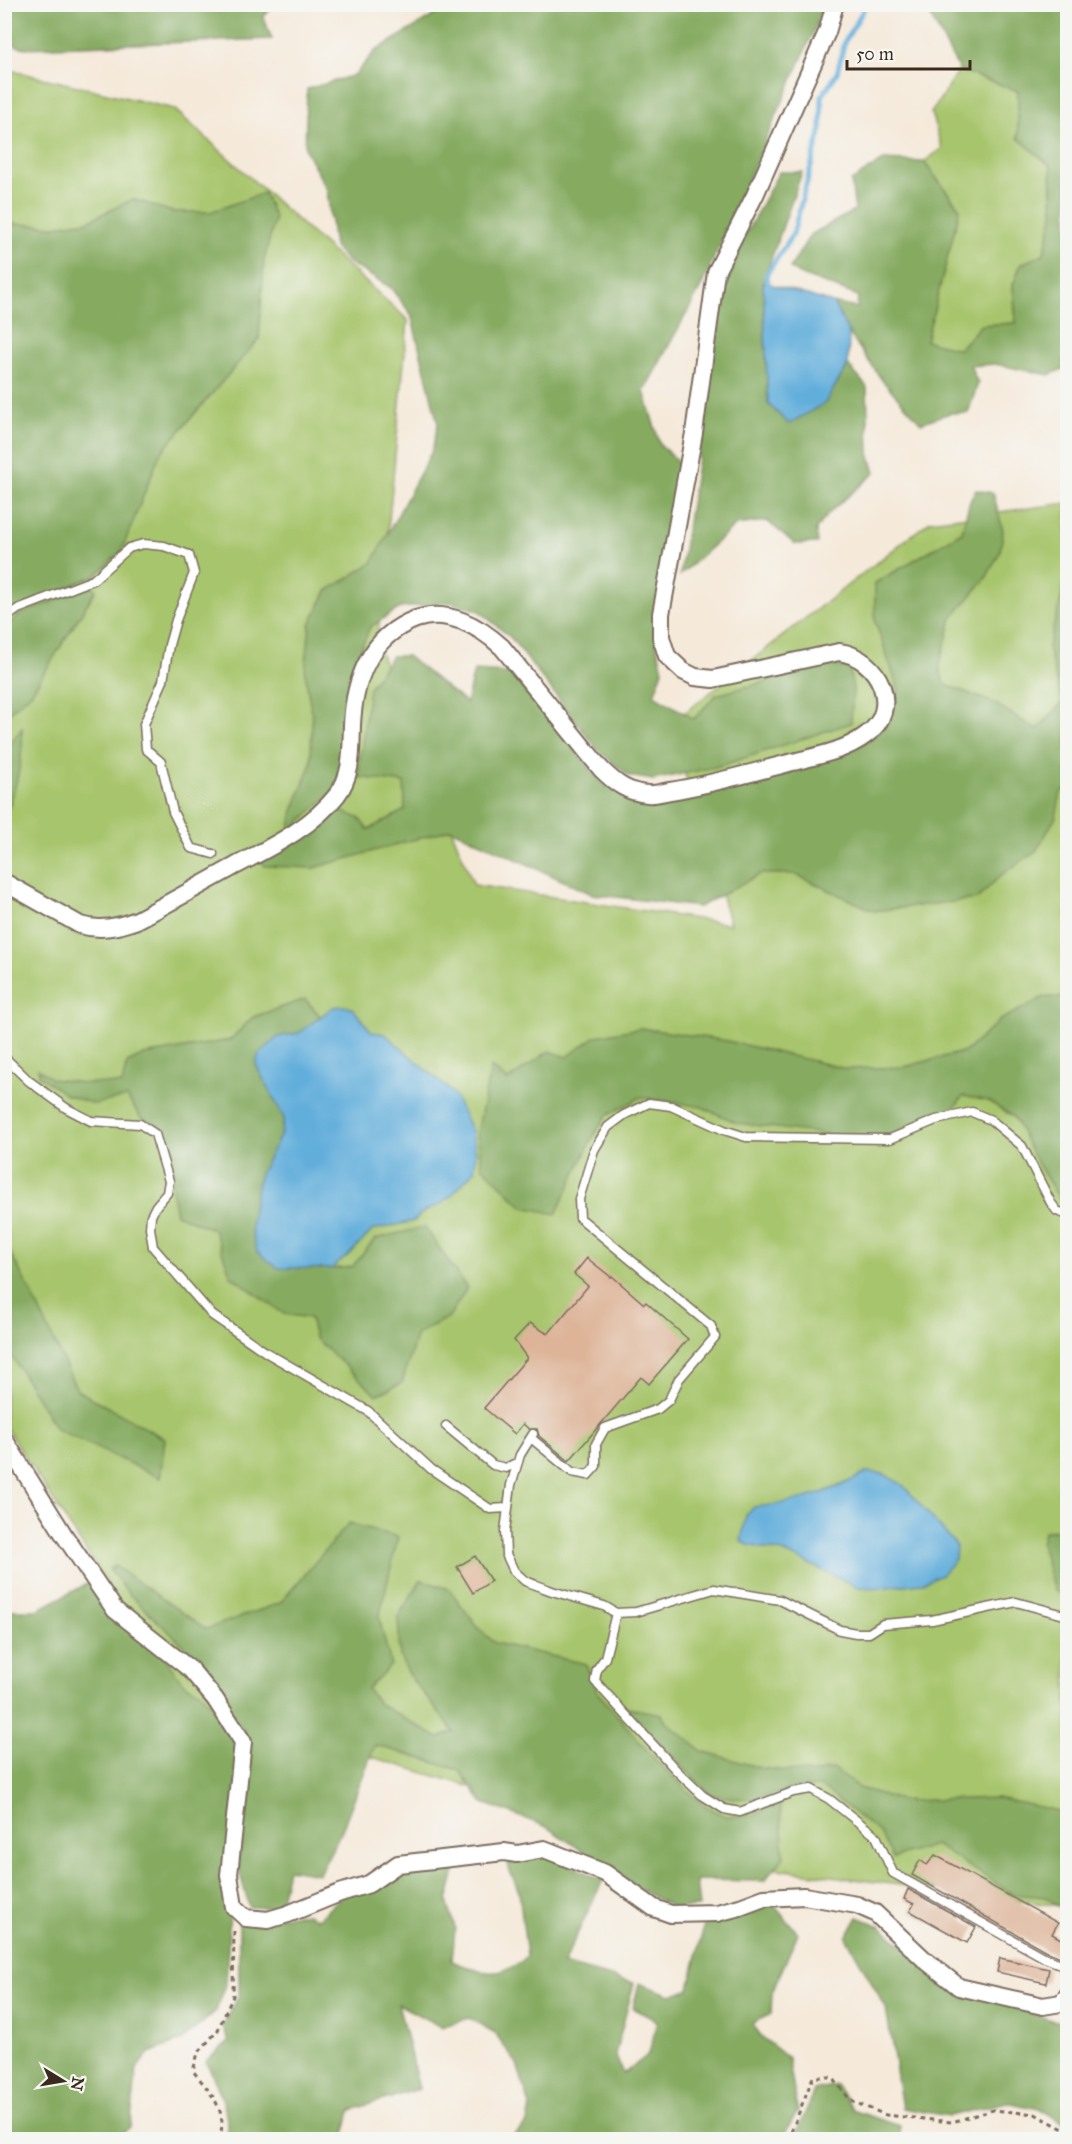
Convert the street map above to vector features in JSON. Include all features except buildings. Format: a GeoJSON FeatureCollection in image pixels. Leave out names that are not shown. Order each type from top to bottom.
{"type":"FeatureCollection","features":[{"type":"Feature","properties":{"kind":"street"},"geometry":{"type":"LineString","coordinates":[[4,882],[80,925],[94,929],[122,925],[137,920],[280,842],[316,818],[339,793],[350,767],[355,699],[359,678],[367,660],[381,641],[405,623],[422,617],[453,618],[486,633],[502,647],[601,769],[615,783],[630,791],[650,795],[697,788],[824,754],[854,743],[868,734],[878,723],[885,694],[872,668],[851,654],[839,652],[713,679],[695,677],[683,672],[667,656],[662,637],[661,614],[665,583],[694,433],[716,272],[755,195],[827,32],[835,4]]}},
{"type":"Feature","properties":{"kind":"street"},"geometry":{"type":"LineString","coordinates":[[4,1439],[64,1536],[115,1610],[191,1671],[215,1700],[243,1742],[230,1875],[234,1906],[246,1918],[268,1920],[369,1884],[398,1864],[504,1852],[517,1854],[544,1849],[604,1873],[654,1908],[671,1914],[717,1913],[764,1898],[794,1896],[857,1905],[875,1913],[959,1988],[1043,2007],[1060,2003],[1068,1995]]}},
{"type":"Feature","properties":{"kind":"lane"},"geometry":{"type":"LineString","coordinates":[[4,619],[18,609],[93,580],[129,548],[143,544],[164,546],[189,555],[194,573],[176,620],[163,681],[144,724],[146,749],[161,762],[174,812],[191,848],[213,854]]}},
{"type":"Feature","properties":{"kind":"lane"},"geometry":{"type":"LineString","coordinates":[[4,1057],[29,1081],[74,1113],[91,1121],[140,1124],[155,1134],[169,1181],[167,1193],[151,1216],[153,1247],[212,1315],[267,1353],[368,1411],[430,1469],[490,1509],[507,1508]]}},
{"type":"Feature","properties":{"kind":"lane"},"geometry":{"type":"LineString","coordinates":[[1068,1215],[1051,1203],[1022,1146],[990,1120],[972,1112],[936,1120],[890,1139],[746,1137],[724,1130],[671,1106],[649,1103],[624,1115],[608,1127],[594,1150],[579,1198],[580,1218],[711,1326],[715,1337],[679,1379],[669,1400],[658,1409],[605,1428],[596,1444],[596,1466],[588,1475],[572,1472],[532,1436],[518,1462],[507,1508],[505,1531],[506,1554],[514,1571],[525,1581],[552,1592],[604,1606],[616,1613],[636,1612],[714,1589],[780,1600],[840,1630],[856,1633],[869,1632],[883,1624],[932,1620],[1016,1602],[1068,1616]]}},
{"type":"Feature","properties":{"kind":"lane"},"geometry":{"type":"LineString","coordinates":[[446,1426],[493,1466],[506,1468],[518,1462]]}},
{"type":"Feature","properties":{"kind":"lane"},"geometry":{"type":"LineString","coordinates":[[616,1613],[605,1658],[597,1669],[595,1681],[702,1796],[724,1809],[740,1812],[793,1792],[811,1790],[829,1799],[876,1836],[893,1873],[1045,1958],[1068,1967]]}},
{"type":"Feature","properties":{"kind":"path"},"geometry":{"type":"LineString","coordinates":[[218,2139],[221,2134],[222,2115],[210,2092],[193,2071],[198,2053],[218,2030],[232,1996],[234,1906]]}},
{"type":"Feature","properties":{"kind":"path"},"geometry":{"type":"LineString","coordinates":[[788,2139],[813,2078],[832,2077],[851,2101],[886,2115],[952,2122],[993,2110],[1035,2114],[1065,2130],[1068,2135]]}},
{"type":"Feature","properties":{"kind":"green space"},"geometry":{"type":"Polygon","coordinates":[[[5,4],[275,5],[263,17],[272,39],[25,48],[5,43],[5,4]]]}},
{"type":"Feature","properties":{"kind":"green space"},"geometry":{"type":"Polygon","coordinates":[[[451,5],[823,5],[701,287],[644,391],[660,445],[680,463],[656,642],[663,670],[654,695],[694,719],[716,695],[828,665],[849,668],[853,689],[851,723],[720,766],[653,780],[629,776],[598,750],[511,638],[478,610],[449,602],[400,608],[370,627],[355,663],[346,721],[345,764],[333,791],[290,831],[292,814],[311,763],[312,716],[305,673],[310,624],[327,591],[372,563],[432,451],[438,424],[411,314],[390,287],[349,263],[334,247],[327,190],[305,149],[307,89],[355,75],[375,51],[451,5]]]}},
{"type":"Feature","properties":{"kind":"green space"},"geometry":{"type":"Polygon","coordinates":[[[935,5],[1067,5],[1068,367],[1049,375],[995,364],[970,366],[978,383],[968,413],[950,413],[921,423],[882,380],[849,333],[833,303],[857,308],[858,296],[799,274],[790,268],[810,235],[855,210],[851,181],[884,160],[924,162],[960,209],[926,341],[959,349],[981,325],[1016,323],[1013,285],[1021,264],[1044,254],[1053,216],[1051,166],[1018,138],[1018,91],[959,70],[931,17],[935,5]]]}},
{"type":"Feature","properties":{"kind":"green space"},"geometry":{"type":"Polygon","coordinates":[[[5,69],[174,109],[408,320],[377,645],[474,885],[730,924],[670,724],[930,521],[1067,503],[1067,1907],[724,1862],[183,1701],[5,1426],[5,69]]]}},
{"type":"Feature","properties":{"kind":"green space"},"geometry":{"type":"Polygon","coordinates":[[[959,70],[1019,91],[1018,138],[1051,166],[1053,216],[1044,254],[1021,264],[1013,285],[1016,323],[981,325],[959,349],[925,342],[960,209],[924,162],[942,148],[931,113],[959,70]]]}},
{"type":"Feature","properties":{"kind":"green space"},"geometry":{"type":"Polygon","coordinates":[[[779,172],[802,172],[763,282],[768,404],[825,403],[848,365],[867,387],[869,453],[875,473],[831,511],[816,529],[817,543],[795,544],[767,521],[736,525],[680,575],[727,269],[779,172]]]}},
{"type":"Feature","properties":{"kind":"green space"},"geometry":{"type":"Polygon","coordinates":[[[264,193],[275,218],[264,261],[259,339],[160,454],[121,552],[96,575],[5,614],[5,223],[54,226],[88,221],[133,199],[173,212],[210,212],[264,193]]]}},
{"type":"Feature","properties":{"kind":"green space"},"geometry":{"type":"Polygon","coordinates":[[[976,490],[993,493],[1003,531],[1000,552],[986,578],[952,618],[939,666],[944,684],[994,703],[1037,730],[1062,703],[1048,647],[1067,576],[1067,788],[1061,792],[1056,817],[1036,851],[1000,876],[977,899],[874,911],[794,874],[760,874],[699,907],[592,894],[451,829],[314,868],[265,866],[260,860],[341,811],[359,818],[368,830],[405,810],[404,783],[358,777],[369,688],[392,656],[407,656],[466,703],[474,671],[510,673],[603,783],[613,790],[639,800],[679,800],[869,741],[887,724],[899,691],[875,621],[875,583],[962,532],[970,500],[976,490]]]}},
{"type":"Feature","properties":{"kind":"green space"},"geometry":{"type":"Polygon","coordinates":[[[91,585],[96,590],[32,692],[5,716],[5,626],[18,616],[91,585]]]}},
{"type":"Feature","properties":{"kind":"green space"},"geometry":{"type":"Polygon","coordinates":[[[22,728],[22,751],[18,773],[5,817],[5,750],[22,728]]]}},
{"type":"Feature","properties":{"kind":"green space"},"geometry":{"type":"Polygon","coordinates":[[[1044,997],[1067,998],[1067,1207],[1063,1205],[1033,1156],[1014,1117],[988,1101],[963,1096],[955,1107],[891,1136],[848,1137],[737,1123],[702,1107],[641,1097],[606,1116],[591,1141],[556,1214],[523,1207],[482,1166],[477,1133],[491,1067],[508,1080],[549,1051],[567,1057],[596,1036],[641,1028],[728,1041],[847,1069],[904,1067],[966,1051],[1000,1020],[1044,997]]]}},
{"type":"Feature","properties":{"kind":"green space"},"geometry":{"type":"Polygon","coordinates":[[[305,999],[321,1017],[299,1033],[278,1037],[256,1065],[284,1118],[281,1134],[260,1174],[251,1229],[331,1269],[352,1267],[375,1239],[425,1227],[467,1288],[449,1317],[417,1334],[402,1383],[377,1395],[315,1338],[310,1318],[284,1314],[231,1276],[214,1230],[176,1214],[166,1131],[141,1118],[127,1097],[94,1104],[66,1095],[39,1076],[38,1069],[52,1079],[122,1084],[127,1063],[144,1055],[230,1040],[253,1017],[305,999]]]}},
{"type":"Feature","properties":{"kind":"green space"},"geometry":{"type":"Polygon","coordinates":[[[5,1243],[32,1294],[77,1390],[165,1439],[160,1478],[56,1429],[5,1345],[5,1243]]]}},
{"type":"Feature","properties":{"kind":"green space"},"geometry":{"type":"Polygon","coordinates":[[[349,1523],[398,1537],[379,1618],[391,1665],[367,1689],[379,1704],[438,1738],[454,1732],[412,1679],[400,1657],[398,1617],[421,1580],[449,1589],[479,1629],[495,1643],[586,1664],[598,1693],[660,1765],[702,1804],[725,1816],[752,1815],[780,1804],[784,1857],[764,1881],[696,1880],[699,1907],[674,1908],[645,1892],[545,1826],[483,1803],[459,1770],[375,1745],[342,1830],[319,1874],[288,1869],[279,1908],[249,1907],[238,1866],[244,1734],[197,1658],[130,1595],[109,1569],[115,1566],[206,1629],[280,1603],[349,1523]]]}},
{"type":"Feature","properties":{"kind":"green space"},"geometry":{"type":"Polygon","coordinates":[[[1068,1530],[1067,1597],[1054,1591],[1041,1544],[1044,1531],[1068,1530]]]}},
{"type":"Feature","properties":{"kind":"green space"},"geometry":{"type":"Polygon","coordinates":[[[89,1583],[160,1652],[184,1684],[200,1691],[241,1741],[223,1894],[230,1910],[226,1985],[216,2011],[181,2041],[149,2053],[137,2068],[130,2127],[115,2139],[5,2140],[5,1610],[37,1610],[89,1583]]]}},
{"type":"Feature","properties":{"kind":"green space"},"geometry":{"type":"Polygon","coordinates":[[[623,1707],[662,1714],[665,1721],[702,1751],[761,1768],[812,1773],[834,1769],[859,1788],[904,1801],[997,1798],[1059,1811],[1067,1816],[1067,1912],[1045,1897],[1013,1894],[935,1845],[893,1858],[880,1833],[821,1787],[797,1788],[750,1800],[711,1795],[623,1707]]]}},
{"type":"Feature","properties":{"kind":"green space"},"geometry":{"type":"Polygon","coordinates":[[[541,1853],[603,1880],[563,1964],[634,1983],[615,2054],[623,2074],[649,2054],[657,2021],[633,2008],[639,1983],[671,1995],[689,1989],[705,1921],[771,1902],[798,1933],[772,1993],[771,2014],[752,2023],[761,2036],[788,2058],[798,2111],[781,2139],[511,2139],[527,2123],[530,2106],[517,2064],[495,2033],[469,2018],[441,2027],[398,2004],[419,2089],[351,2110],[343,2139],[225,2139],[227,2120],[225,2109],[206,2061],[229,2042],[223,2026],[239,1995],[239,1919],[308,1914],[318,1919],[341,1897],[397,1870],[457,1864],[447,1901],[455,1927],[452,1961],[473,1969],[499,1972],[527,1957],[519,1892],[507,1864],[541,1853]]]}},
{"type":"Feature","properties":{"kind":"green space"},"geometry":{"type":"Polygon","coordinates":[[[858,1917],[880,1926],[952,1987],[1054,2021],[1067,2021],[1067,2125],[1039,2109],[1007,2102],[949,2116],[902,2108],[886,2008],[846,1937],[858,1917]]]}},
{"type":"Feature","properties":{"kind":"green space"},"geometry":{"type":"Polygon","coordinates":[[[836,2085],[855,2111],[900,2126],[900,2139],[793,2139],[814,2090],[836,2085]]]}},
{"type":"Feature","properties":{"kind":"water"},"geometry":{"type":"Polygon","coordinates":[[[763,282],[833,303],[849,333],[848,365],[825,403],[789,424],[768,404],[763,282]]]}},
{"type":"Feature","properties":{"kind":"water"},"geometry":{"type":"Polygon","coordinates":[[[345,1006],[353,1009],[372,1032],[385,1034],[453,1093],[472,1131],[476,1153],[474,1171],[441,1204],[423,1212],[414,1221],[373,1230],[352,1252],[331,1269],[278,1268],[257,1252],[251,1229],[260,1174],[281,1134],[284,1118],[256,1065],[258,1056],[278,1037],[299,1033],[333,1007],[345,1006]]]}},
{"type":"Feature","properties":{"kind":"water"},"geometry":{"type":"Polygon","coordinates":[[[868,1472],[884,1474],[903,1485],[956,1545],[955,1559],[942,1574],[922,1583],[877,1588],[858,1587],[783,1552],[748,1545],[741,1541],[746,1515],[754,1507],[812,1496],[840,1486],[868,1472]]]}},
{"type":"Feature","properties":{"kind":"waterway"},"geometry":{"type":"LineString","coordinates":[[770,289],[766,275],[793,234],[821,129],[822,96],[837,73],[845,41],[864,9],[864,4]]}}]}
